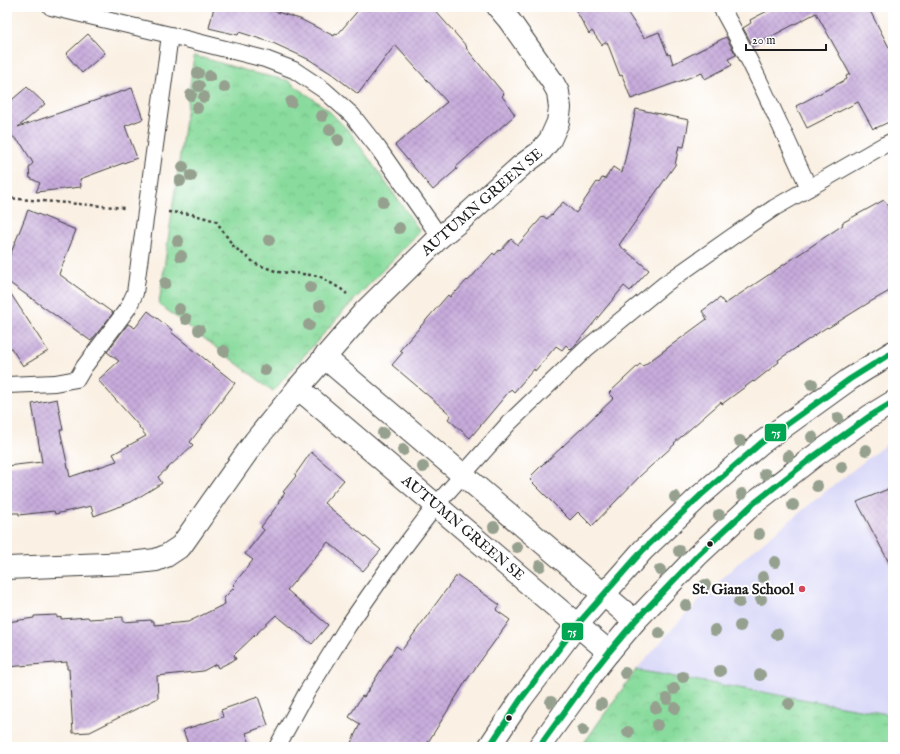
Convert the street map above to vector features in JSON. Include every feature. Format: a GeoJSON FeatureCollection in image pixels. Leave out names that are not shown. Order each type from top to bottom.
{"type":"FeatureCollection","features":[{"type":"Feature","properties":{"kind":"street","name":"AUTUMN GREEN SE"},"geometry":{"type":"LineString","coordinates":[[7,568],[156,560],[166,556],[182,546],[255,442],[324,357],[365,311],[440,237],[521,166],[540,152],[550,140],[558,122],[560,108],[558,92],[552,81],[509,20],[498,7]]}},
{"type":"Feature","properties":{"kind":"street"},"geometry":{"type":"LineString","coordinates":[[489,747],[521,699],[577,625],[653,540],[701,495],[761,443],[850,378],[893,352]]}},
{"type":"Feature","properties":{"kind":"street"},"geometry":{"type":"LineString","coordinates":[[324,357],[635,621]]}},
{"type":"Feature","properties":{"kind":"street","name":"AUTUMN GREEN SE"},"geometry":{"type":"LineString","coordinates":[[298,388],[609,652]]}},
{"type":"Feature","properties":{"kind":"street"},"geometry":{"type":"LineString","coordinates":[[539,747],[609,652],[635,621],[698,555],[753,504],[813,457],[870,416],[893,402]]}},
{"type":"Feature","properties":{"kind":"lane"},"geometry":{"type":"LineString","coordinates":[[51,7],[265,59],[294,70],[324,90],[352,115],[378,148],[440,237]]}},
{"type":"Feature","properties":{"kind":"lane"},"geometry":{"type":"LineString","coordinates":[[721,7],[772,107],[809,188]]}},
{"type":"Feature","properties":{"kind":"lane"},"geometry":{"type":"LineString","coordinates":[[7,385],[55,383],[77,379],[84,367],[128,308],[135,293],[170,35]]}},
{"type":"Feature","properties":{"kind":"lane"},"geometry":{"type":"LineString","coordinates":[[277,747],[307,692],[348,626],[389,567],[436,505],[509,422],[582,353],[665,284],[774,208],[893,141]]}},
{"type":"Feature","properties":{"kind":"path"},"geometry":{"type":"LineString","coordinates":[[7,198],[191,214],[216,221],[234,247],[256,264],[278,272],[320,276],[341,289],[365,311]]}},
{"type":"Feature","properties":{"kind":"shaded area","name":"St. Giana School"},"geometry":{"type":"Polygon","coordinates":[[[893,439],[893,715],[636,670],[683,617],[740,561],[893,439]]]}},
{"type":"Feature","properties":{"kind":"green space"},"geometry":{"type":"Polygon","coordinates":[[[194,56],[254,73],[287,80],[327,109],[350,132],[420,231],[342,313],[273,391],[159,304],[194,56]]]}},
{"type":"Feature","properties":{"kind":"green space"},"geometry":{"type":"Polygon","coordinates":[[[636,670],[893,715],[893,747],[581,747],[636,670]]]}},
{"type":"Feature","properties":{"kind":"building"},"geometry":{"type":"Polygon","coordinates":[[[214,7],[261,7],[300,19],[334,36],[335,34],[337,35],[361,7],[432,7],[467,47],[466,48],[504,94],[502,96],[515,115],[456,167],[457,169],[433,190],[395,145],[447,102],[395,45],[358,94],[332,74],[310,60],[273,43],[239,32],[238,35],[209,28],[214,7]]]}},
{"type":"Feature","properties":{"kind":"building"},"geometry":{"type":"Polygon","coordinates":[[[574,7],[624,7],[644,38],[659,32],[668,55],[670,54],[673,64],[726,37],[736,55],[728,59],[732,65],[705,79],[702,73],[631,99],[622,75],[620,76],[607,42],[602,45],[592,31],[589,34],[574,7]]]}},
{"type":"Feature","properties":{"kind":"building"},"geometry":{"type":"Polygon","coordinates":[[[775,7],[868,7],[893,55],[893,120],[873,129],[858,102],[807,128],[796,106],[847,79],[846,76],[850,74],[816,13],[753,46],[743,28],[751,23],[750,20],[775,7]]]}},
{"type":"Feature","properties":{"kind":"building"},"geometry":{"type":"Polygon","coordinates":[[[88,34],[105,53],[82,73],[66,54],[88,34]]]}},
{"type":"Feature","properties":{"kind":"building"},"geometry":{"type":"Polygon","coordinates":[[[27,87],[45,104],[18,127],[132,88],[143,119],[125,126],[137,158],[80,179],[81,187],[36,192],[40,183],[30,178],[29,168],[33,163],[22,145],[10,134],[7,137],[7,104],[27,87]]]}},
{"type":"Feature","properties":{"kind":"building"},"geometry":{"type":"Polygon","coordinates":[[[636,109],[689,120],[684,147],[679,146],[675,165],[619,245],[649,270],[630,291],[624,286],[571,350],[566,345],[562,350],[556,346],[535,371],[534,369],[514,392],[511,389],[470,438],[448,419],[451,415],[392,365],[403,352],[400,350],[448,295],[450,297],[467,280],[468,281],[493,253],[495,255],[511,239],[518,245],[543,216],[547,219],[563,202],[576,213],[597,182],[599,183],[602,178],[605,179],[613,167],[622,173],[636,109]]]}},
{"type":"Feature","properties":{"kind":"building"},"geometry":{"type":"Polygon","coordinates":[[[884,200],[893,212],[893,289],[828,328],[827,327],[778,360],[779,362],[754,382],[753,381],[722,404],[721,402],[674,443],[675,444],[640,476],[592,526],[578,512],[570,520],[530,480],[532,478],[531,476],[544,463],[614,398],[609,393],[640,364],[643,366],[707,319],[702,311],[720,298],[725,304],[843,225],[842,223],[884,200]]]}},
{"type":"Feature","properties":{"kind":"building"},"geometry":{"type":"Polygon","coordinates":[[[28,210],[76,230],[59,274],[113,313],[91,341],[7,281],[7,263],[28,210]]]}},
{"type":"Feature","properties":{"kind":"building"},"geometry":{"type":"Polygon","coordinates":[[[7,288],[48,351],[23,366],[7,342],[7,288]]]}},
{"type":"Feature","properties":{"kind":"building"},"geometry":{"type":"Polygon","coordinates":[[[148,311],[172,330],[171,332],[235,383],[190,442],[193,445],[158,477],[162,483],[131,502],[94,516],[91,506],[55,514],[54,511],[19,515],[19,513],[11,513],[7,466],[42,462],[32,404],[57,399],[63,430],[60,430],[70,477],[117,461],[113,454],[146,436],[140,427],[98,380],[119,361],[107,352],[128,324],[135,328],[148,311]]]}},
{"type":"Feature","properties":{"kind":"building"},"geometry":{"type":"Polygon","coordinates":[[[311,452],[344,480],[324,503],[381,550],[363,571],[328,542],[287,590],[328,625],[312,644],[276,615],[234,655],[236,659],[218,668],[216,664],[203,671],[157,676],[158,698],[90,732],[73,733],[69,669],[67,669],[67,662],[7,667],[7,622],[34,618],[34,616],[57,615],[57,618],[61,617],[61,619],[123,617],[123,622],[151,620],[154,621],[154,625],[188,622],[225,604],[224,598],[235,587],[233,585],[253,560],[245,554],[264,530],[261,527],[279,503],[278,502],[285,493],[283,492],[296,476],[295,475],[311,452]]]}},
{"type":"Feature","properties":{"kind":"building"},"geometry":{"type":"Polygon","coordinates":[[[893,487],[893,570],[857,502],[893,487]]]}},
{"type":"Feature","properties":{"kind":"building"},"geometry":{"type":"Polygon","coordinates":[[[457,575],[500,605],[496,610],[510,620],[466,681],[425,747],[349,747],[360,724],[349,717],[362,696],[364,697],[396,646],[402,650],[457,575]]]}},
{"type":"Feature","properties":{"kind":"building"},"geometry":{"type":"Polygon","coordinates":[[[258,697],[268,725],[246,733],[251,747],[189,747],[183,730],[223,717],[221,710],[258,697]]]}},
{"type":"Feature","properties":{"kind":"transit line","name":"75"},"geometry":{"type":"LineString","coordinates":[[489,747],[521,699],[577,625],[643,550],[701,495],[761,443],[850,379],[893,352]]}},
{"type":"Feature","properties":{"kind":"transit line","name":"75"},"geometry":{"type":"LineString","coordinates":[[539,747],[609,652],[635,621],[698,555],[753,504],[813,457],[870,416],[893,402]]}},
{"type":"Feature","properties":{"kind":"place","name":"St. Giana School"},"geometry":{"type":"Point","coordinates":[802,589]}}]}
